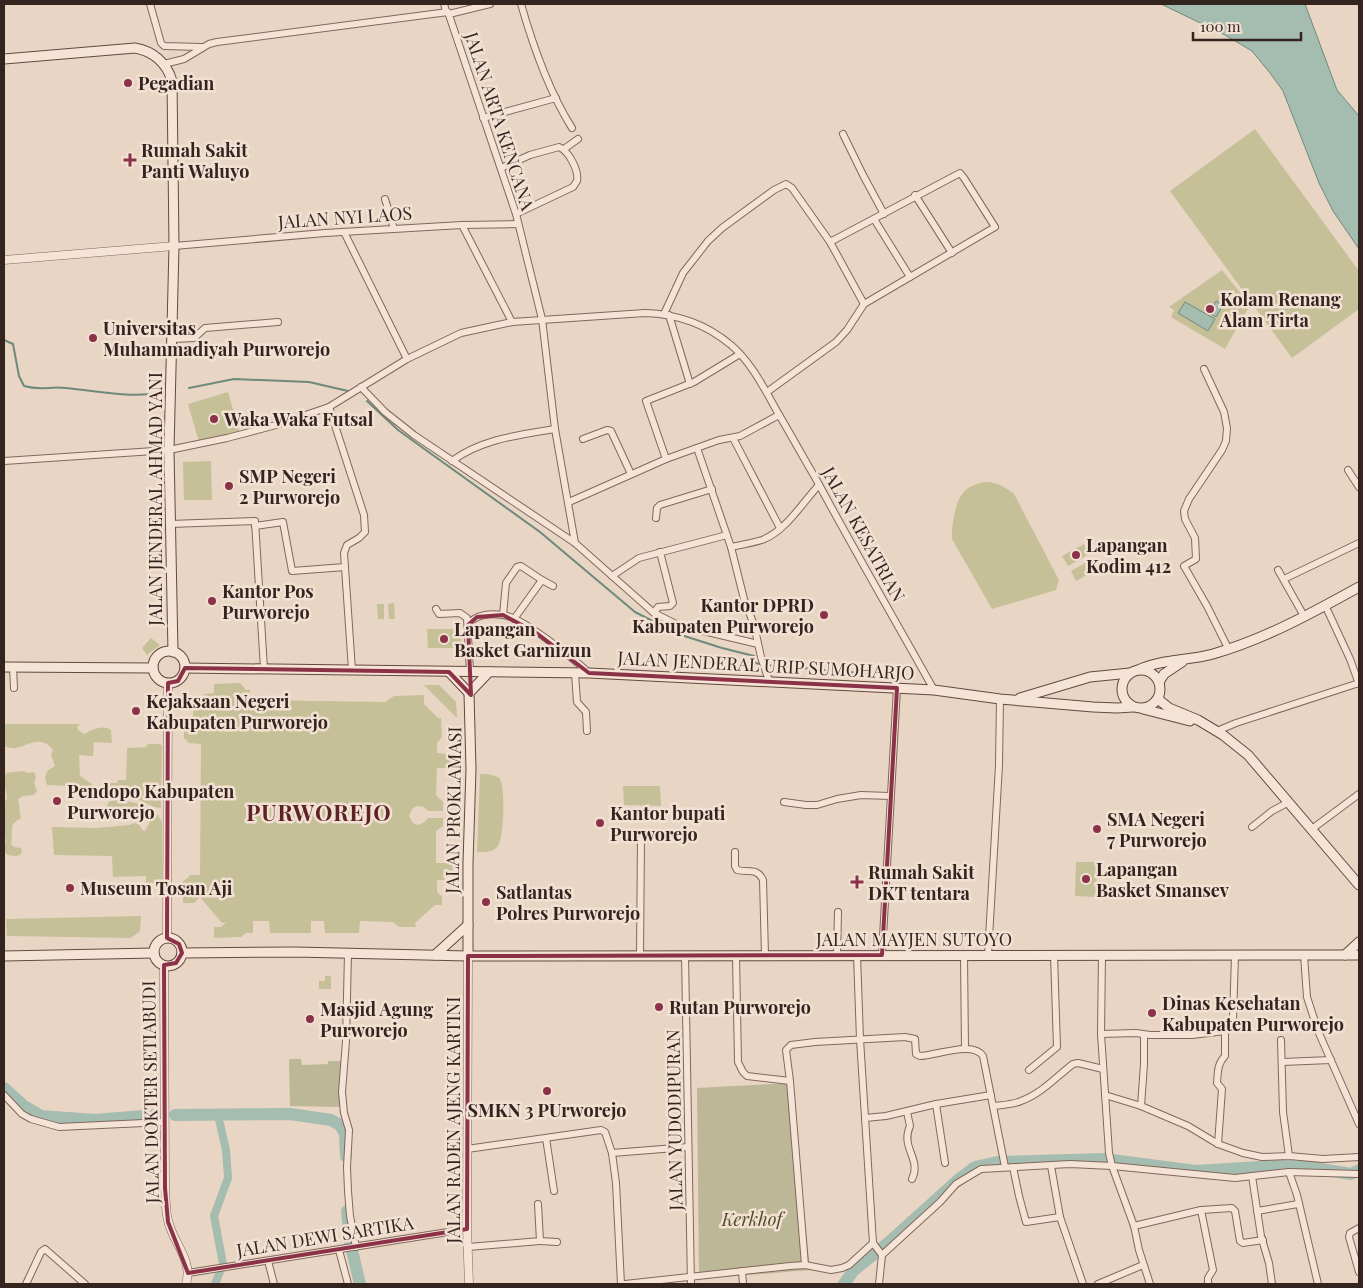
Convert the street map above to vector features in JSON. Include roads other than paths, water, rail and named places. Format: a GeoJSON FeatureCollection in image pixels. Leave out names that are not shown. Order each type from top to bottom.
{"type":"FeatureCollection","features":[{"type":"Feature","properties":{"kind":"main road"},"geometry":{"type":"LineString","coordinates":[[4,59],[135,48],[153,54],[164,64]]}},
{"type":"Feature","properties":{"kind":"main road","name":"JALAN JENDERAL AHMAD YANI"},"geometry":{"type":"LineString","coordinates":[[164,64],[169,71],[172,81],[174,246],[169,450],[173,652]]}},
{"type":"Feature","properties":{"kind":"main road"},"geometry":{"type":"LineString","coordinates":[[1207,725],[1133,707],[1127,703],[1122,691],[1125,678],[1134,672],[1160,662],[1214,653],[1259,638],[1359,587]]}},
{"type":"Feature","properties":{"kind":"main road"},"geometry":{"type":"LineString","coordinates":[[173,652],[180,656],[185,664],[184,673],[178,681],[168,683],[160,680],[153,668],[155,660],[161,654],[173,652]]}},
{"type":"Feature","properties":{"kind":"main road"},"geometry":{"type":"LineString","coordinates":[[1159,682],[1164,674],[1187,659]]}},
{"type":"Feature","properties":{"kind":"main road"},"geometry":{"type":"LineString","coordinates":[[9,667],[153,668]]}},
{"type":"Feature","properties":{"kind":"main road","name":"JALAN JENDERAL URIP SUMOHARJO"},"geometry":{"type":"LineString","coordinates":[[185,668],[768,677],[934,690],[1000,699],[1093,707],[1133,707]]}},
{"type":"Feature","properties":{"kind":"main road"},"geometry":{"type":"LineString","coordinates":[[449,672],[469,693],[489,672]]}},
{"type":"Feature","properties":{"kind":"main road"},"geometry":{"type":"LineString","coordinates":[[1016,700],[1090,677],[1134,672],[1150,673],[1159,682],[1160,689],[1158,699],[1149,707],[1143,709]]}},
{"type":"Feature","properties":{"kind":"main road","name":"JALAN PROKLAMASI"},"geometry":{"type":"LineString","coordinates":[[468,956],[471,769],[469,693]]}},
{"type":"Feature","properties":{"kind":"main road"},"geometry":{"type":"LineString","coordinates":[[1158,699],[1174,710],[1217,731],[1248,755],[1359,885]]}},
{"type":"Feature","properties":{"kind":"main road"},"geometry":{"type":"LineString","coordinates":[[435,955],[468,924]]}},
{"type":"Feature","properties":{"kind":"main road"},"geometry":{"type":"LineString","coordinates":[[168,938],[174,939],[179,944],[182,953],[176,963],[168,966],[157,961],[154,953],[157,942],[168,938]]}},
{"type":"Feature","properties":{"kind":"main road"},"geometry":{"type":"LineString","coordinates":[[1345,955],[1359,942]]}},
{"type":"Feature","properties":{"kind":"main road"},"geometry":{"type":"LineString","coordinates":[[4,956],[154,953]]}},
{"type":"Feature","properties":{"kind":"main road","name":"JALAN MAYJEN SUTOYO"},"geometry":{"type":"LineString","coordinates":[[182,953],[348,953],[468,956],[1359,954]]}},
{"type":"Feature","properties":{"kind":"street"},"geometry":{"type":"LineString","coordinates":[[150,4],[161,43],[164,46],[202,47]]}},
{"type":"Feature","properties":{"kind":"street","name":"JALAN ARTA KENCANA"},"geometry":{"type":"LineString","coordinates":[[444,4],[516,214],[542,319],[556,428],[574,543]]}},
{"type":"Feature","properties":{"kind":"street"},"geometry":{"type":"LineString","coordinates":[[164,64],[184,59],[202,47],[217,42],[448,12],[490,4]]}},
{"type":"Feature","properties":{"kind":"street"},"geometry":{"type":"LineString","coordinates":[[521,4],[539,59],[572,128]]}},
{"type":"Feature","properties":{"kind":"street"},"geometry":{"type":"LineString","coordinates":[[483,118],[556,98]]}},
{"type":"Feature","properties":{"kind":"street"},"geometry":{"type":"LineString","coordinates":[[843,134],[884,214]]}},
{"type":"Feature","properties":{"kind":"street"},"geometry":{"type":"LineString","coordinates":[[564,149],[578,139]]}},
{"type":"Feature","properties":{"kind":"street"},"geometry":{"type":"LineString","coordinates":[[501,168],[550,148],[559,147],[564,149],[577,174],[578,178],[575,184],[552,198],[516,214]]}},
{"type":"Feature","properties":{"kind":"street"},"geometry":{"type":"LineString","coordinates":[[767,392],[836,342],[848,330],[864,304],[995,227],[961,173],[958,173],[830,242]]}},
{"type":"Feature","properties":{"kind":"street"},"geometry":{"type":"LineString","coordinates":[[690,384],[666,314],[681,278],[708,241],[722,228],[783,185],[789,185],[792,188],[830,242],[864,304]]}},
{"type":"Feature","properties":{"kind":"street"},"geometry":{"type":"LineString","coordinates":[[915,196],[952,253]]}},
{"type":"Feature","properties":{"kind":"street"},"geometry":{"type":"LineString","coordinates":[[385,199],[394,229]]}},
{"type":"Feature","properties":{"kind":"street"},"geometry":{"type":"LineString","coordinates":[[874,219],[910,277]]}},
{"type":"Feature","properties":{"kind":"street","name":"JALAN NYI LAOS"},"geometry":{"type":"LineString","coordinates":[[174,246],[344,232],[462,225],[518,224]]}},
{"type":"Feature","properties":{"kind":"street"},"geometry":{"type":"LineString","coordinates":[[462,225],[512,322]]}},
{"type":"Feature","properties":{"kind":"street"},"geometry":{"type":"LineString","coordinates":[[344,232],[407,359]]}},
{"type":"Feature","properties":{"kind":"street"},"geometry":{"type":"LineString","coordinates":[[4,260],[174,246]]}},
{"type":"Feature","properties":{"kind":"street","name":"JALAN KESATRIAN"},"geometry":{"type":"LineString","coordinates":[[4,461],[169,450],[227,438],[329,406],[407,359],[461,333],[512,322],[542,319],[645,313],[666,314],[701,325],[716,334],[740,354],[767,392],[934,690]]}},
{"type":"Feature","properties":{"kind":"street"},"geometry":{"type":"LineString","coordinates":[[172,339],[194,338],[205,328],[278,322]]}},
{"type":"Feature","properties":{"kind":"street"},"geometry":{"type":"LineString","coordinates":[[666,458],[646,401],[706,376],[740,354]]}},
{"type":"Feature","properties":{"kind":"street"},"geometry":{"type":"LineString","coordinates":[[1204,369],[1224,412],[1227,428],[1226,442],[1189,499],[1184,511],[1185,519],[1195,538],[1196,559],[1184,566],[1228,648]]}},
{"type":"Feature","properties":{"kind":"street"},"geometry":{"type":"LineString","coordinates":[[361,387],[399,424],[574,543],[654,613],[678,625],[758,644]]}},
{"type":"Feature","properties":{"kind":"street"},"geometry":{"type":"LineString","coordinates":[[329,406],[364,515],[365,532],[345,548],[352,670]]}},
{"type":"Feature","properties":{"kind":"street"},"geometry":{"type":"LineString","coordinates":[[569,502],[666,458],[719,440],[744,434],[779,415]]}},
{"type":"Feature","properties":{"kind":"street"},"geometry":{"type":"LineString","coordinates":[[452,461],[466,451],[489,442],[556,428]]}},
{"type":"Feature","properties":{"kind":"street"},"geometry":{"type":"LineString","coordinates":[[583,440],[600,432],[611,431],[631,474]]}},
{"type":"Feature","properties":{"kind":"street"},"geometry":{"type":"LineString","coordinates":[[733,438],[780,528]]}},
{"type":"Feature","properties":{"kind":"street"},"geometry":{"type":"LineString","coordinates":[[696,448],[731,547],[768,677]]}},
{"type":"Feature","properties":{"kind":"street"},"geometry":{"type":"LineString","coordinates":[[1348,470],[1359,486]]}},
{"type":"Feature","properties":{"kind":"street"},"geometry":{"type":"LineString","coordinates":[[731,547],[762,540],[780,528],[819,485]]}},
{"type":"Feature","properties":{"kind":"street"},"geometry":{"type":"LineString","coordinates":[[656,518],[657,508],[660,505],[712,490]]}},
{"type":"Feature","properties":{"kind":"street"},"geometry":{"type":"LineString","coordinates":[[170,524],[255,521],[264,669]]}},
{"type":"Feature","properties":{"kind":"street"},"geometry":{"type":"LineString","coordinates":[[255,526],[283,522],[292,571],[345,567]]}},
{"type":"Feature","properties":{"kind":"street"},"geometry":{"type":"LineString","coordinates":[[612,576],[639,558],[727,536]]}},
{"type":"Feature","properties":{"kind":"street"},"geometry":{"type":"LineString","coordinates":[[1284,579],[1359,543]]}},
{"type":"Feature","properties":{"kind":"street"},"geometry":{"type":"LineString","coordinates":[[654,613],[658,607],[670,606],[673,603],[660,552]]}},
{"type":"Feature","properties":{"kind":"street"},"geometry":{"type":"LineString","coordinates":[[503,615],[506,582],[517,566],[521,566],[553,586]]}},
{"type":"Feature","properties":{"kind":"street"},"geometry":{"type":"LineString","coordinates":[[1278,570],[1304,616]]}},
{"type":"Feature","properties":{"kind":"street"},"geometry":{"type":"LineString","coordinates":[[514,619],[542,580]]}},
{"type":"Feature","properties":{"kind":"street"},"geometry":{"type":"LineString","coordinates":[[1217,731],[1359,683],[1325,605]]}},
{"type":"Feature","properties":{"kind":"street"},"geometry":{"type":"LineString","coordinates":[[436,609],[439,614],[460,614],[467,618],[470,672]]}},
{"type":"Feature","properties":{"kind":"street"},"geometry":{"type":"LineString","coordinates":[[468,625],[477,616],[503,615],[514,619],[554,645],[589,673]]}},
{"type":"Feature","properties":{"kind":"street"},"geometry":{"type":"LineString","coordinates":[[9,667],[14,688]]}},
{"type":"Feature","properties":{"kind":"street"},"geometry":{"type":"LineString","coordinates":[[576,673],[578,702],[586,712],[587,730]]}},
{"type":"Feature","properties":{"kind":"street"},"geometry":{"type":"LineString","coordinates":[[168,683],[168,938]]}},
{"type":"Feature","properties":{"kind":"street"},"geometry":{"type":"LineString","coordinates":[[882,955],[897,688]]}},
{"type":"Feature","properties":{"kind":"street"},"geometry":{"type":"LineString","coordinates":[[988,955],[999,764],[1000,699]]}},
{"type":"Feature","properties":{"kind":"street"},"geometry":{"type":"LineString","coordinates":[[1312,830],[1359,794]]}},
{"type":"Feature","properties":{"kind":"street"},"geometry":{"type":"LineString","coordinates":[[784,802],[817,805],[861,795],[890,796]]}},
{"type":"Feature","properties":{"kind":"street"},"geometry":{"type":"LineString","coordinates":[[1252,827],[1272,811],[1289,802]]}},
{"type":"Feature","properties":{"kind":"street"},"geometry":{"type":"LineString","coordinates":[[640,956],[641,837]]}},
{"type":"Feature","properties":{"kind":"street"},"geometry":{"type":"LineString","coordinates":[[735,852],[736,870],[752,870],[760,874],[764,880],[765,956]]}},
{"type":"Feature","properties":{"kind":"street"},"geometry":{"type":"LineString","coordinates":[[837,955],[838,912]]}},
{"type":"Feature","properties":{"kind":"street"},"geometry":{"type":"LineString","coordinates":[[348,953],[346,1041],[342,1092],[344,1113],[350,1130],[347,1167],[348,1191],[355,1247]]}},
{"type":"Feature","properties":{"kind":"street"},"geometry":{"type":"LineString","coordinates":[[857,955],[860,1039],[878,1250],[879,1284]]}},
{"type":"Feature","properties":{"kind":"street"},"geometry":{"type":"LineString","coordinates":[[964,955],[965,1049]]}},
{"type":"Feature","properties":{"kind":"street"},"geometry":{"type":"LineString","coordinates":[[1029,1070],[1057,1048],[1054,955]]}},
{"type":"Feature","properties":{"kind":"street"},"geometry":{"type":"LineString","coordinates":[[1102,955],[1101,1034],[1109,1153],[1134,1226],[1143,1265],[1150,1284]]}},
{"type":"Feature","properties":{"kind":"street"},"geometry":{"type":"LineString","coordinates":[[1218,1144],[1222,1089],[1217,1083],[1219,1065],[1225,1056],[1226,1026],[1233,1019],[1235,955]]}},
{"type":"Feature","properties":{"kind":"street"},"geometry":{"type":"LineString","coordinates":[[1304,955],[1307,997],[1331,1060],[1359,1124]]}},
{"type":"Feature","properties":{"kind":"street","name":"JALAN RADEN AJENG KARTINI"},"geometry":{"type":"LineString","coordinates":[[468,956],[467,1148],[469,1284]]}},
{"type":"Feature","properties":{"kind":"street","name":"JALAN YUDODIPURAN"},"geometry":{"type":"LineString","coordinates":[[685,956],[691,1281]]}},
{"type":"Feature","properties":{"kind":"street"},"geometry":{"type":"LineString","coordinates":[[736,956],[739,1066],[747,1076],[790,1082]]}},
{"type":"Feature","properties":{"kind":"street","name":"JALAN DOKTER SETIABUDI"},"geometry":{"type":"LineString","coordinates":[[164,965],[166,1213],[171,1232],[185,1258],[188,1274]]}},
{"type":"Feature","properties":{"kind":"street"},"geometry":{"type":"LineString","coordinates":[[1101,1034],[1192,1035],[1225,1031]]}},
{"type":"Feature","properties":{"kind":"street"},"geometry":{"type":"LineString","coordinates":[[1141,1106],[1144,1035]]}},
{"type":"Feature","properties":{"kind":"street"},"geometry":{"type":"LineString","coordinates":[[805,1265],[786,1050],[790,1045],[912,1037],[915,1039],[916,1054],[920,1056],[965,1049],[976,1050],[983,1054],[1004,1163]]}},
{"type":"Feature","properties":{"kind":"street"},"geometry":{"type":"LineString","coordinates":[[1281,1040],[1283,1112],[1289,1156]]}},
{"type":"Feature","properties":{"kind":"street"},"geometry":{"type":"LineString","coordinates":[[1282,1062],[1331,1060]]}},
{"type":"Feature","properties":{"kind":"street"},"geometry":{"type":"LineString","coordinates":[[993,1106],[1019,1102],[1032,1096],[1045,1088],[1073,1064],[1078,1063],[1103,1069]]}},
{"type":"Feature","properties":{"kind":"street"},"geometry":{"type":"LineString","coordinates":[[4,1095],[22,1114],[59,1128],[165,1122]]}},
{"type":"Feature","properties":{"kind":"street"},"geometry":{"type":"LineString","coordinates":[[866,1118],[886,1116],[936,1104],[991,1095]]}},
{"type":"Feature","properties":{"kind":"street"},"geometry":{"type":"LineString","coordinates":[[1105,1095],[1141,1106],[1188,1126],[1218,1144],[1243,1153],[1262,1157],[1289,1156],[1324,1159],[1359,1157]]}},
{"type":"Feature","properties":{"kind":"street"},"geometry":{"type":"LineString","coordinates":[[936,1104],[946,1163]]}},
{"type":"Feature","properties":{"kind":"street"},"geometry":{"type":"LineString","coordinates":[[907,1112],[910,1126],[907,1137],[916,1168],[912,1179]]}},
{"type":"Feature","properties":{"kind":"street"},"geometry":{"type":"LineString","coordinates":[[467,1148],[603,1130],[607,1134],[612,1153],[619,1207],[621,1284]]}},
{"type":"Feature","properties":{"kind":"street"},"geometry":{"type":"LineString","coordinates":[[546,1138],[554,1191]]}},
{"type":"Feature","properties":{"kind":"street"},"geometry":{"type":"LineString","coordinates":[[612,1153],[688,1147]]}},
{"type":"Feature","properties":{"kind":"street"},"geometry":{"type":"LineString","coordinates":[[625,1284],[691,1281],[742,1271],[805,1265],[831,1270],[842,1268],[878,1250],[940,1202],[956,1184],[981,1169],[1004,1163],[1013,1167],[1112,1164],[1235,1178],[1289,1172],[1359,1174]]}},
{"type":"Feature","properties":{"kind":"street"},"geometry":{"type":"LineString","coordinates":[[1051,1166],[1060,1217],[1083,1284]]}},
{"type":"Feature","properties":{"kind":"street"},"geometry":{"type":"LineString","coordinates":[[1013,1167],[1018,1196],[1026,1222],[1060,1217]]}},
{"type":"Feature","properties":{"kind":"street"},"geometry":{"type":"LineString","coordinates":[[1289,1172],[1318,1284]]}},
{"type":"Feature","properties":{"kind":"street"},"geometry":{"type":"LineString","coordinates":[[1252,1176],[1262,1240],[1269,1263],[1272,1284]]}},
{"type":"Feature","properties":{"kind":"street"},"geometry":{"type":"LineString","coordinates":[[538,1204],[540,1241]]}},
{"type":"Feature","properties":{"kind":"street"},"geometry":{"type":"LineString","coordinates":[[1257,1211],[1298,1204]]}},
{"type":"Feature","properties":{"kind":"street"},"geometry":{"type":"LineString","coordinates":[[1134,1226],[1202,1210],[1232,1208],[1235,1212],[1240,1242],[1262,1240]]}},
{"type":"Feature","properties":{"kind":"street"},"geometry":{"type":"LineString","coordinates":[[1202,1210],[1213,1270],[1208,1278],[1208,1284]]}},
{"type":"Feature","properties":{"kind":"street"},"geometry":{"type":"LineString","coordinates":[[1359,1228],[1350,1233],[1349,1238],[1359,1272]]}},
{"type":"Feature","properties":{"kind":"street","name":"JALAN DEWI SARTIKA"},"geometry":{"type":"LineString","coordinates":[[188,1274],[468,1229]]}},
{"type":"Feature","properties":{"kind":"street"},"geometry":{"type":"LineString","coordinates":[[468,1247],[540,1241],[557,1242]]}},
{"type":"Feature","properties":{"kind":"street"},"geometry":{"type":"LineString","coordinates":[[26,1284],[41,1252],[45,1249],[85,1284]]}},
{"type":"Feature","properties":{"kind":"street"},"geometry":{"type":"LineString","coordinates":[[341,1249],[348,1284]]}},
{"type":"Feature","properties":{"kind":"street"},"geometry":{"type":"LineString","coordinates":[[268,1261],[274,1284]]}},
{"type":"Feature","properties":{"kind":"street"},"geometry":{"type":"LineString","coordinates":[[1098,1284],[1143,1265]]}},
{"type":"Feature","properties":{"kind":"street"},"geometry":{"type":"LineString","coordinates":[[742,1271],[743,1284]]}},
{"type":"Feature","properties":{"kind":"street"},"geometry":{"type":"LineString","coordinates":[[186,1284],[188,1274]]}},
{"type":"Feature","properties":{"kind":"waterway"},"geometry":{"type":"LineString","coordinates":[[4,340],[13,344],[19,376],[24,386],[125,394],[161,393]]}},
{"type":"Feature","properties":{"kind":"waterway"},"geometry":{"type":"LineString","coordinates":[[189,388],[234,379],[309,382],[348,391]]}},
{"type":"Feature","properties":{"kind":"waterway"},"geometry":{"type":"LineString","coordinates":[[367,401],[398,430],[540,532],[635,612],[678,634],[754,656],[755,663],[761,664]]}},
{"type":"Feature","properties":{"kind":"waterway"},"geometry":{"type":"LineString","coordinates":[[766,665],[897,676]]}},
{"type":"Feature","properties":{"kind":"waterway"},"geometry":{"type":"LineString","coordinates":[[4,1088],[24,1106],[41,1116],[94,1120],[156,1115]]}},
{"type":"Feature","properties":{"kind":"waterway"},"geometry":{"type":"LineString","coordinates":[[175,1115],[290,1114],[331,1120],[340,1125],[345,1134],[346,1156]]}},
{"type":"Feature","properties":{"kind":"waterway"},"geometry":{"type":"LineString","coordinates":[[215,1284],[223,1264],[214,1216],[228,1178],[226,1150],[218,1115]]}},
{"type":"Feature","properties":{"kind":"waterway"},"geometry":{"type":"LineString","coordinates":[[844,1284],[853,1271],[888,1243],[958,1180],[975,1167],[997,1162],[1104,1159],[1196,1171],[1278,1166],[1309,1167],[1351,1174],[1359,1170]]}},
{"type":"Feature","properties":{"kind":"waterway"},"geometry":{"type":"LineString","coordinates":[[347,1211],[350,1242],[360,1284]]}},
{"type":"Feature","properties":{"kind":"place","name":"Pegadian"},"geometry":{"type":"Point","coordinates":[128,83]}},
{"type":"Feature","properties":{"kind":"place","name":"Rumah Sakit Panti Waluyo"},"geometry":{"type":"Point","coordinates":[130,160]}},
{"type":"Feature","properties":{"kind":"place","name":"Kolam Renang Alam Tirta"},"geometry":{"type":"Point","coordinates":[1210,309]}},
{"type":"Feature","properties":{"kind":"place","name":"Universitas Muhammadiyah Purworejo"},"geometry":{"type":"Point","coordinates":[93,338]}},
{"type":"Feature","properties":{"kind":"place","name":"Waka Waka Futsal"},"geometry":{"type":"Point","coordinates":[214,419]}},
{"type":"Feature","properties":{"kind":"place","name":"SMP Negeri 2 Purworejo"},"geometry":{"type":"Point","coordinates":[229,486]}},
{"type":"Feature","properties":{"kind":"place","name":"Lapangan Kodim 412"},"geometry":{"type":"Point","coordinates":[1076,555]}},
{"type":"Feature","properties":{"kind":"place","name":"Kantor Pos Purworejo"},"geometry":{"type":"Point","coordinates":[212,601]}},
{"type":"Feature","properties":{"kind":"place","name":"Kantor DPRD Kabupaten Purworejo"},"geometry":{"type":"Point","coordinates":[824,615]}},
{"type":"Feature","properties":{"kind":"place","name":"Lapangan Basket Garnizun"},"geometry":{"type":"Point","coordinates":[444,639]}},
{"type":"Feature","properties":{"kind":"place","name":"Kejaksaan Negeri Kabupaten Purworejo"},"geometry":{"type":"Point","coordinates":[136,711]}},
{"type":"Feature","properties":{"kind":"place","name":"Pendopo Kabupaten Purworejo"},"geometry":{"type":"Point","coordinates":[57,801]}},
{"type":"Feature","properties":{"kind":"place","name":"Kantor bupati Purworejo"},"geometry":{"type":"Point","coordinates":[600,823]}},
{"type":"Feature","properties":{"kind":"place","name":"SMA Negeri 7 Purworejo"},"geometry":{"type":"Point","coordinates":[1097,829]}},
{"type":"Feature","properties":{"kind":"place","name":"Lapangan Basket Smansev"},"geometry":{"type":"Point","coordinates":[1086,879]}},
{"type":"Feature","properties":{"kind":"place","name":"Rumah Sakit DKT tentara"},"geometry":{"type":"Point","coordinates":[857,882]}},
{"type":"Feature","properties":{"kind":"place","name":"Museum Tosan Aji"},"geometry":{"type":"Point","coordinates":[70,888]}},
{"type":"Feature","properties":{"kind":"place","name":"Satlantas Polres Purworejo"},"geometry":{"type":"Point","coordinates":[486,902]}},
{"type":"Feature","properties":{"kind":"place","name":"Rutan Purworejo"},"geometry":{"type":"Point","coordinates":[659,1007]}},
{"type":"Feature","properties":{"kind":"place","name":"Dinas Kesehatan Kabupaten Purworejo"},"geometry":{"type":"Point","coordinates":[1152,1013]}},
{"type":"Feature","properties":{"kind":"place","name":"Masjid Agung Purworejo"},"geometry":{"type":"Point","coordinates":[310,1019]}},
{"type":"Feature","properties":{"kind":"place","name":"SMKN 3 PUrworejo"},"geometry":{"type":"Point","coordinates":[547,1091]}},
{"type":"Feature","properties":{"kind":"district","name":"PURWOREJO"},"geometry":{"type":"Point","coordinates":[319,812]}},
{"type":"Feature","properties":{"kind":"park label","name":"Kerkhof"},"geometry":{"type":"Point","coordinates":[752,1219]}}]}
